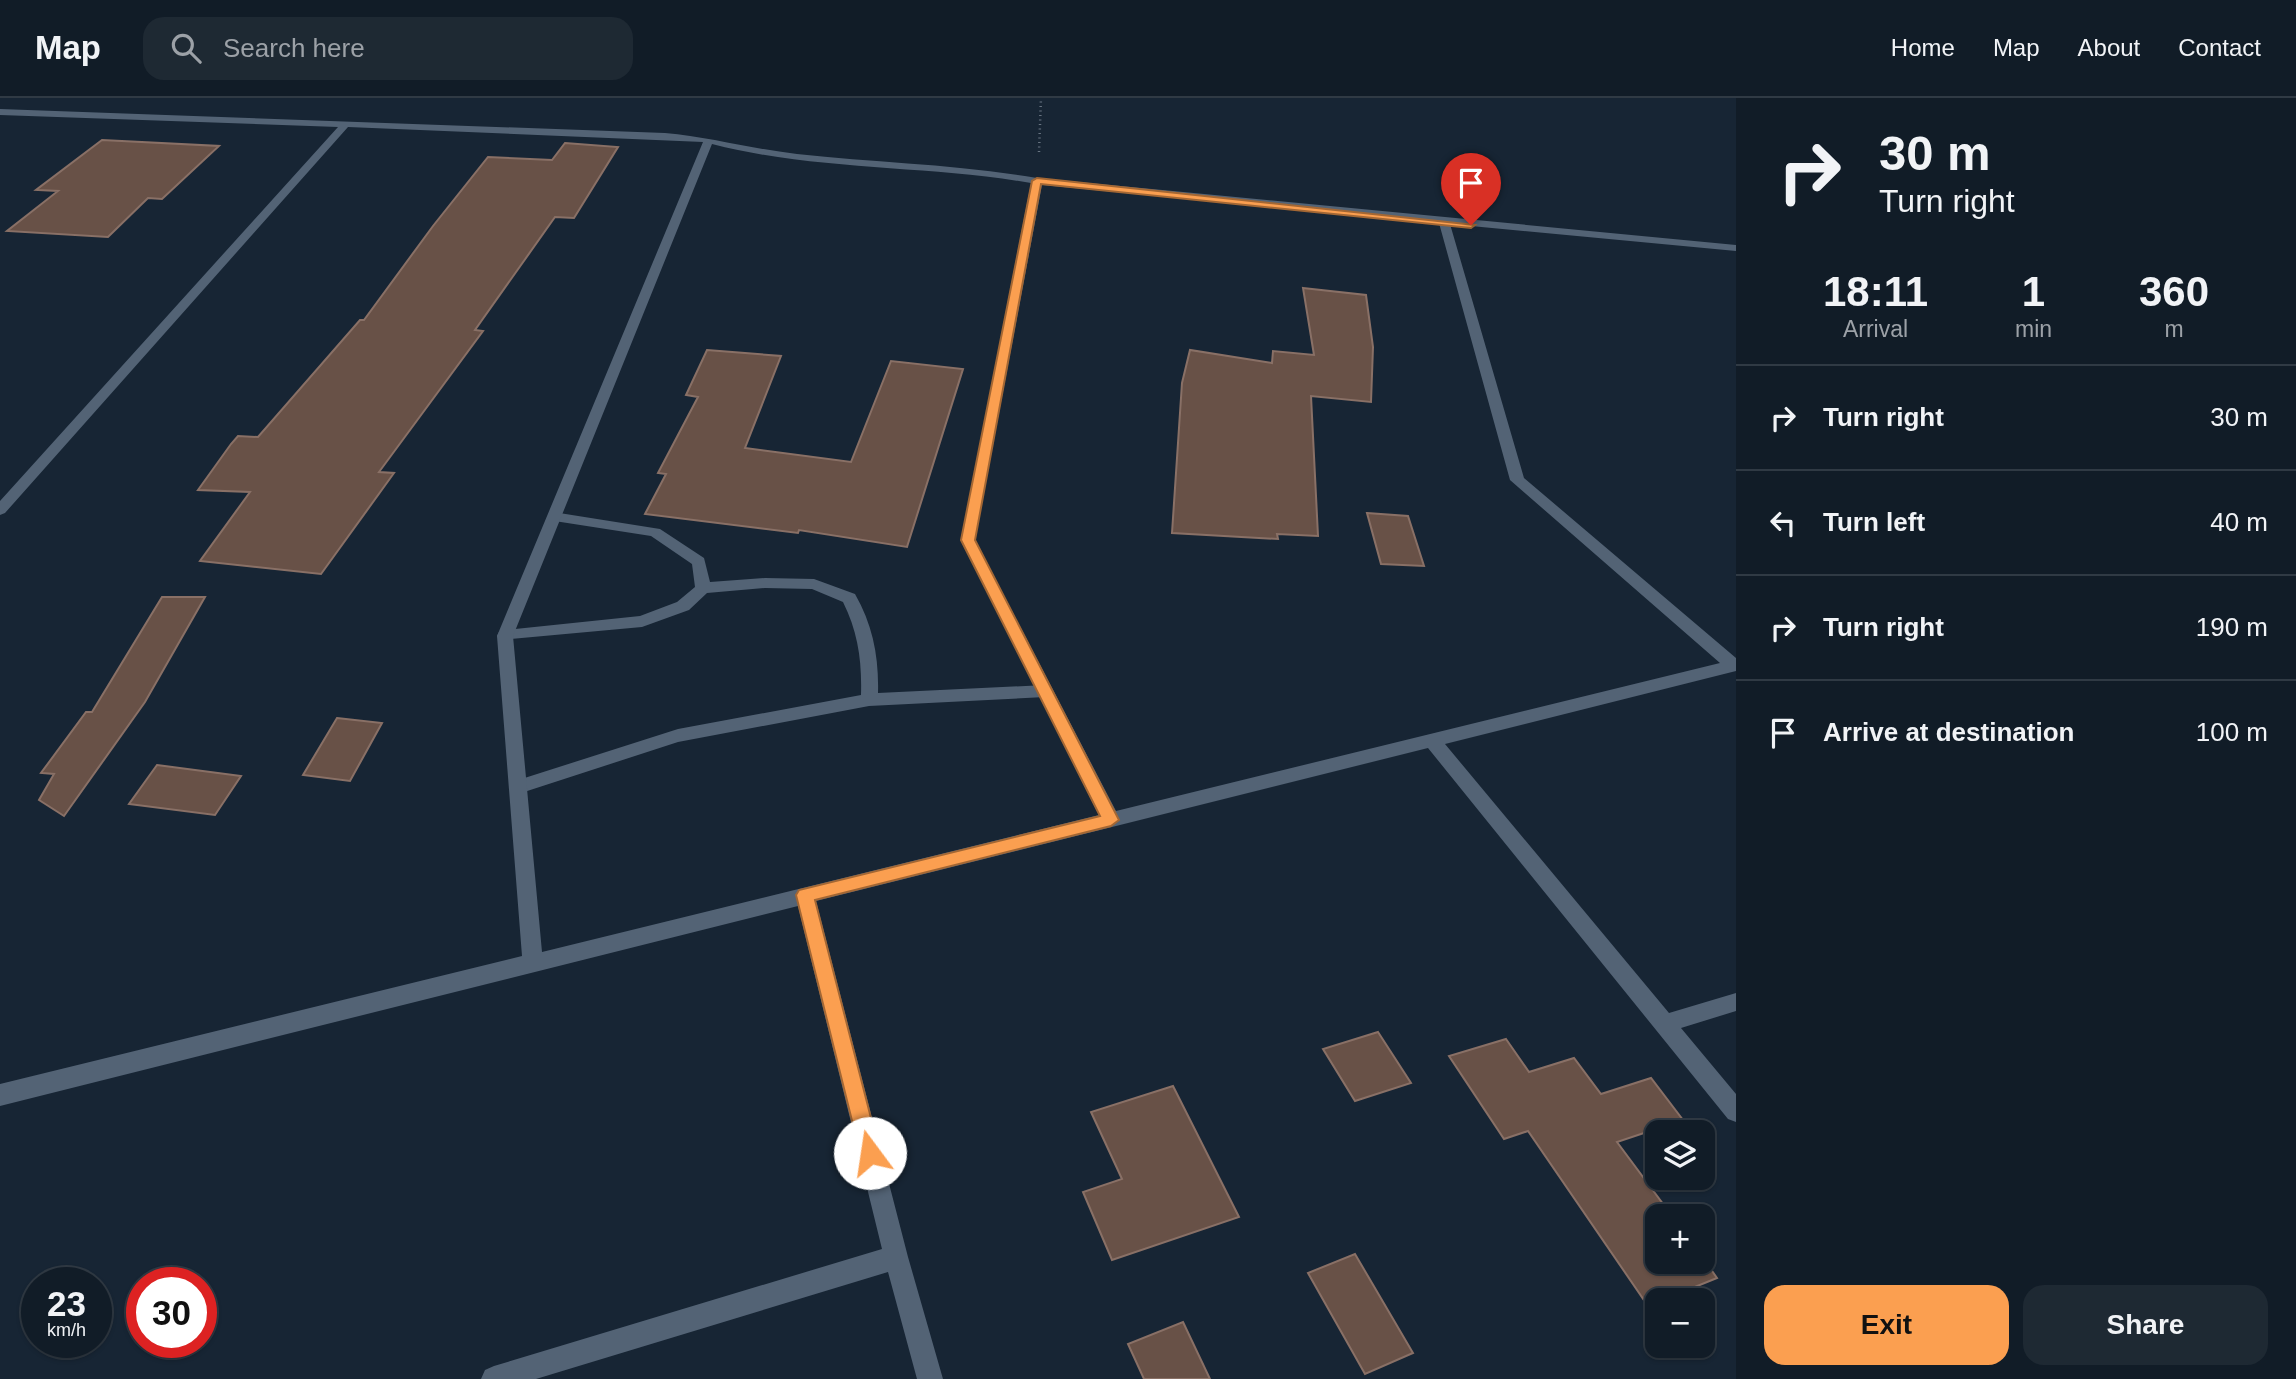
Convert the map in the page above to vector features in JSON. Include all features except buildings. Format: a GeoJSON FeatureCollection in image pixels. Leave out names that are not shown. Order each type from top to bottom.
{"type":"FeatureCollection","features":[{"type":"Feature","properties":{"kind":"street"},"geometry":{"type":"LineString","coordinates":[[2,114],[346,124],[709,140],[747,150],[799,158],[973,170],[1037,181],[1736,248]]}},
{"type":"Feature","properties":{"kind":"street"},"geometry":{"type":"LineString","coordinates":[[0,510],[346,124]]}},
{"type":"Feature","properties":{"kind":"street"},"geometry":{"type":"LineString","coordinates":[[533,962],[505,636],[709,140]]}},
{"type":"Feature","properties":{"kind":"street"},"geometry":{"type":"LineString","coordinates":[[1037,181],[968,540],[1111,820]]}},
{"type":"Feature","properties":{"kind":"street"},"geometry":{"type":"LineString","coordinates":[[1444,222],[1517,480],[1734,665]]}},
{"type":"Feature","properties":{"kind":"street"},"geometry":{"type":"LineString","coordinates":[[553,517],[655,532],[699,562],[704,587]]}},
{"type":"Feature","properties":{"kind":"street"},"geometry":{"type":"LineString","coordinates":[[505,636],[642,621],[683,606],[704,587],[765,583],[814,584],[849,598],[866,631],[871,660],[869,700]]}},
{"type":"Feature","properties":{"kind":"street"},"geometry":{"type":"LineString","coordinates":[[0,1095],[1433,742],[1734,665]]}},
{"type":"Feature","properties":{"kind":"street"},"geometry":{"type":"LineString","coordinates":[[518,787],[678,736],[869,700],[1045,691]]}},
{"type":"Feature","properties":{"kind":"street"},"geometry":{"type":"LineString","coordinates":[[1433,742],[1736,1111]]}},
{"type":"Feature","properties":{"kind":"street"},"geometry":{"type":"LineString","coordinates":[[805,895],[896,1257],[930,1379]]}},
{"type":"Feature","properties":{"kind":"street"},"geometry":{"type":"LineString","coordinates":[[1664,1024],[1736,1002]]}},
{"type":"Feature","properties":{"kind":"street"},"geometry":{"type":"LineString","coordinates":[[494,1379],[896,1257]]}},
{"type":"Feature","properties":{"kind":"path"},"geometry":{"type":"LineString","coordinates":[[1037,181],[1041,98]]}},
{"type":"Feature","properties":{"kind":"route"},"geometry":{"type":"LineString","coordinates":[[870,1153],[805,895],[1111,820],[968,540],[1037,181],[1471,225]]}}]}
